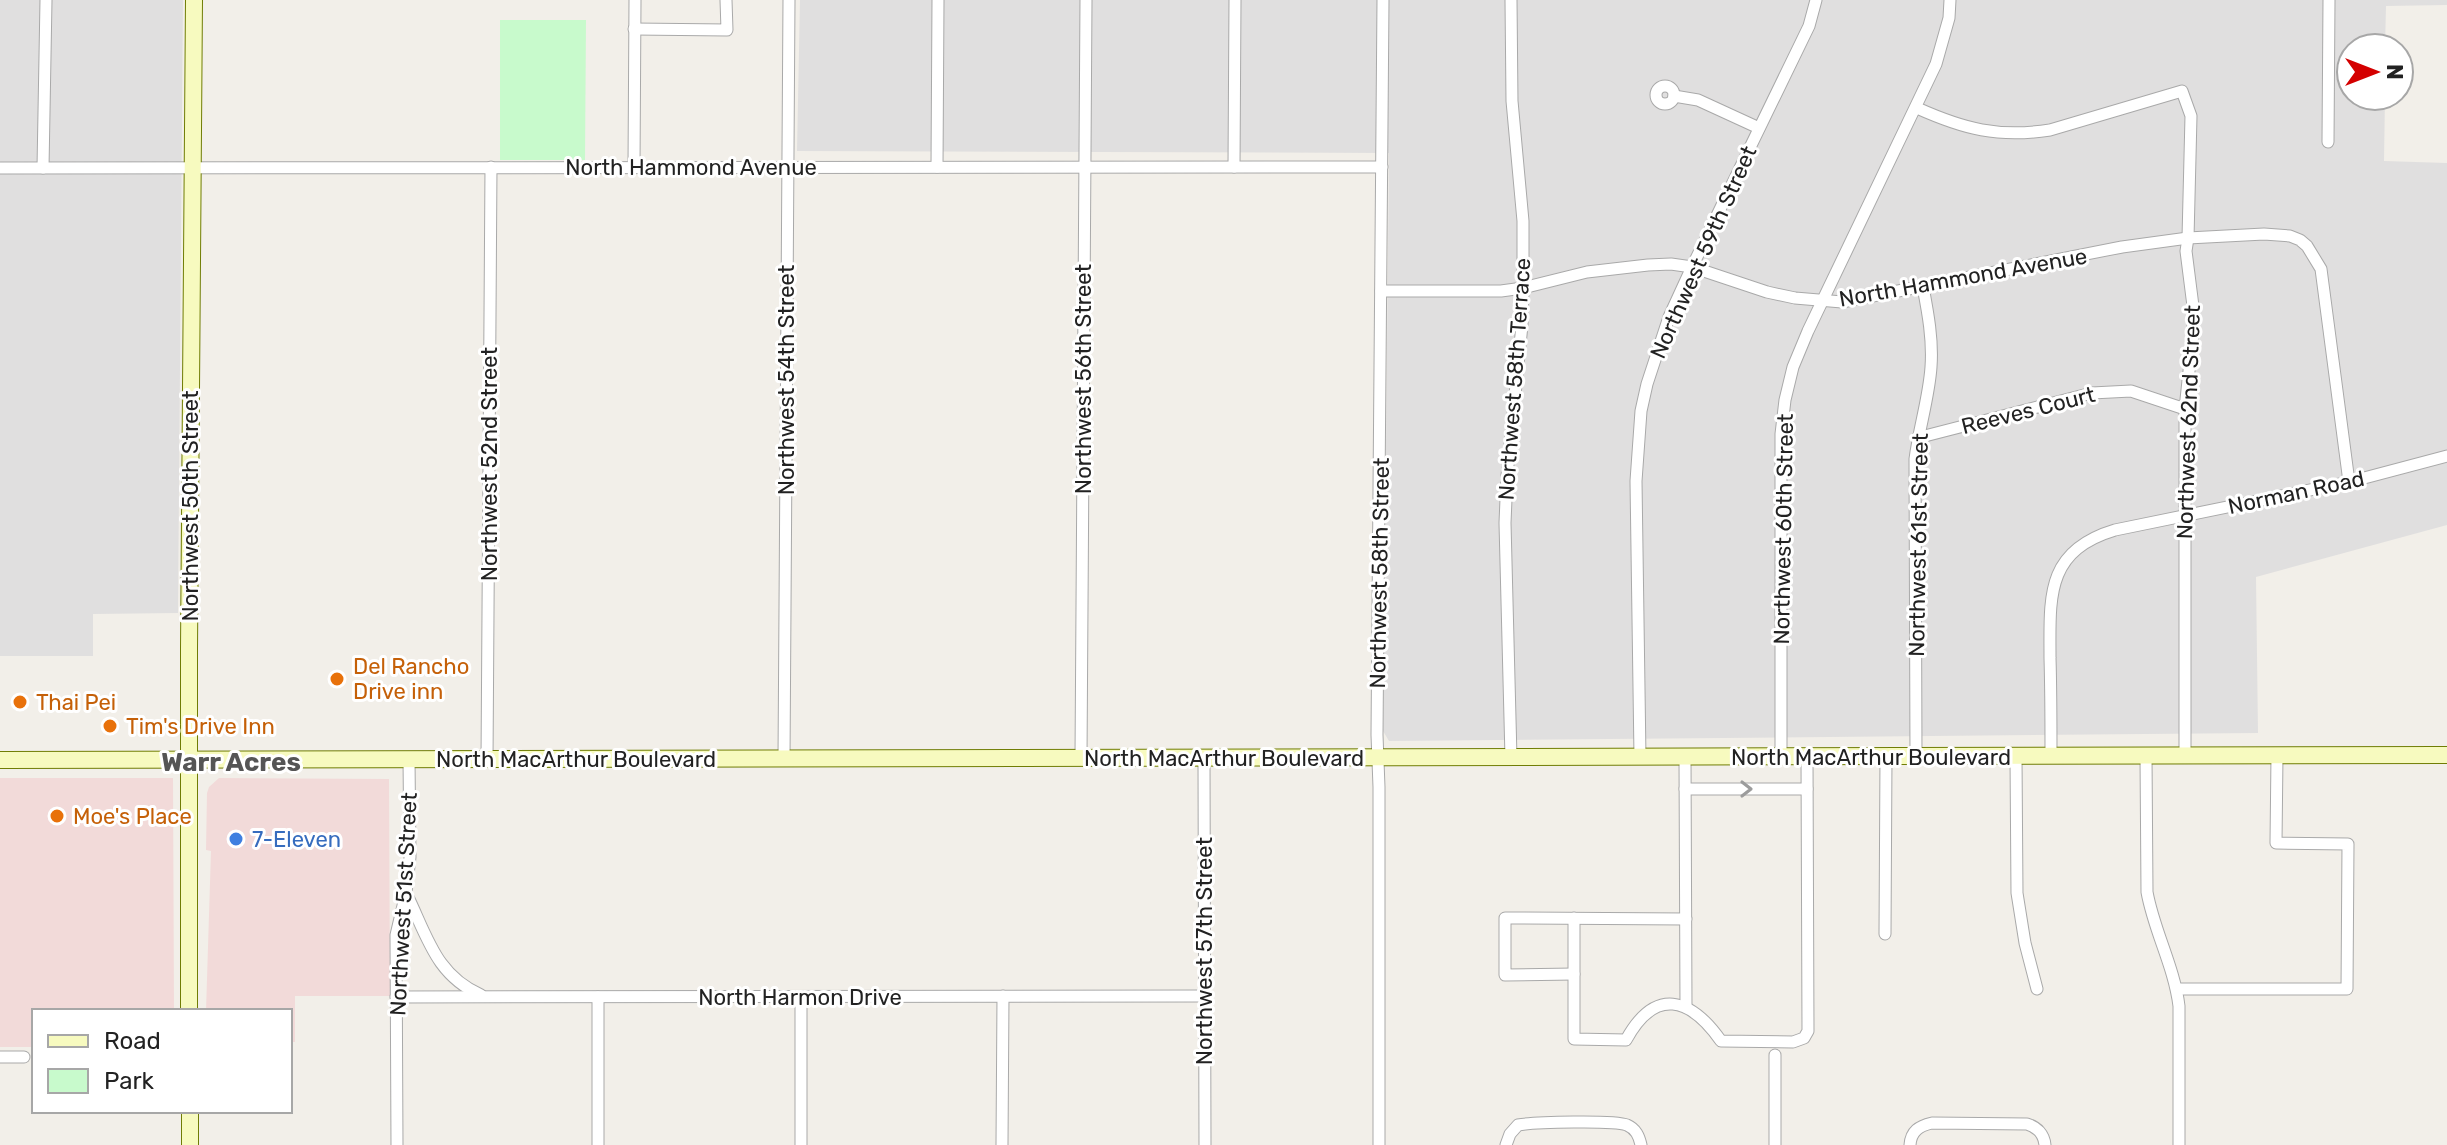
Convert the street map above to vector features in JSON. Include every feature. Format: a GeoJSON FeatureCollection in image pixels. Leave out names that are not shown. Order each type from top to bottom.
{"type":"FeatureCollection","features":[{"type":"Feature","properties":{"kind":"main road","name":"Northwest 50th Street"},"geometry":{"type":"LineString","coordinates":[[189,1009],[194,0]]}},
{"type":"Feature","properties":{"kind":"main road","name":"North MacArthur Boulevard"},"geometry":{"type":"LineString","coordinates":[[0,760],[2447,755]]}},
{"type":"Feature","properties":{"kind":"main road"},"geometry":{"type":"LineString","coordinates":[[190,1113],[190,1145]]}},
{"type":"Feature","properties":{"kind":"street"},"geometry":{"type":"LineString","coordinates":[[43,168],[46,0]]}},
{"type":"Feature","properties":{"kind":"street"},"geometry":{"type":"LineString","coordinates":[[634,167],[635,0]]}},
{"type":"Feature","properties":{"kind":"street"},"geometry":{"type":"LineString","coordinates":[[634,29],[727,30],[726,0]]}},
{"type":"Feature","properties":{"kind":"street","name":"Northwest 54th Street"},"geometry":{"type":"LineString","coordinates":[[784,759],[789,0]]}},
{"type":"Feature","properties":{"kind":"street"},"geometry":{"type":"LineString","coordinates":[[937,167],[938,0]]}},
{"type":"Feature","properties":{"kind":"street","name":"Northwest 56th Street"},"geometry":{"type":"LineString","coordinates":[[1081,758],[1086,0]]}},
{"type":"Feature","properties":{"kind":"street"},"geometry":{"type":"LineString","coordinates":[[1234,167],[1235,0]]}},
{"type":"Feature","properties":{"kind":"street","name":"Northwest 58th Street"},"geometry":{"type":"LineString","coordinates":[[1379,1145],[1383,0]]}},
{"type":"Feature","properties":{"kind":"street","name":"Northwest 58th Terrace"},"geometry":{"type":"LineString","coordinates":[[1511,0],[1512,101],[1523,221],[1522,325],[1505,523],[1511,758]]}},
{"type":"Feature","properties":{"kind":"street","name":"Northwest 59th Street"},"geometry":{"type":"LineString","coordinates":[[1640,757],[1637,449],[1641,411],[1651,369],[1669,317],[1809,26],[1816,0]]}},
{"type":"Feature","properties":{"kind":"street","name":"Northwest 60th Street"},"geometry":{"type":"LineString","coordinates":[[1781,757],[1781,434],[1785,400],[1793,367],[1821,302],[1936,64],[1949,18],[1950,0]]}},
{"type":"Feature","properties":{"kind":"street"},"geometry":{"type":"LineString","coordinates":[[2328,142],[2329,0]]}},
{"type":"Feature","properties":{"kind":"street","name":"Northwest 62nd Street"},"geometry":{"type":"LineString","coordinates":[[1917,108],[1969,129],[1991,133],[2031,133],[2182,91],[2191,116],[2186,251],[2193,306],[2185,409],[2185,756]]}},
{"type":"Feature","properties":{"kind":"street"},"geometry":{"type":"LineString","coordinates":[[1674,96],[1698,100],[1759,128]]}},
{"type":"Feature","properties":{"kind":"street","name":"Northwest 52nd Street"},"geometry":{"type":"LineString","coordinates":[[487,760],[491,167]]}},
{"type":"Feature","properties":{"kind":"street","name":"North Hammond Avenue"},"geometry":{"type":"LineString","coordinates":[[0,168],[1382,167]]}},
{"type":"Feature","properties":{"kind":"street","name":"North Hammond Avenue"},"geometry":{"type":"LineString","coordinates":[[1381,291],[1479,292],[1523,288],[1617,268],[1671,264],[1692,267],[1767,292],[1821,302],[1864,298],[2122,247],[2188,238],[2279,234],[2300,240],[2314,255],[2321,269],[2349,482]]}},
{"type":"Feature","properties":{"kind":"street","name":"Northwest 61st Street"},"geometry":{"type":"LineString","coordinates":[[1916,756],[1915,459],[1931,369],[1932,344],[1923,287]]}},
{"type":"Feature","properties":{"kind":"street","name":"Reeves Court"},"geometry":{"type":"LineString","coordinates":[[1917,438],[2102,391],[2131,391],[2185,409]]}},
{"type":"Feature","properties":{"kind":"street","name":"Norman Road"},"geometry":{"type":"LineString","coordinates":[[2051,756],[2051,593],[2063,564],[2086,541],[2099,535],[2349,482],[2447,456]]}},
{"type":"Feature","properties":{"kind":"street"},"geometry":{"type":"LineString","coordinates":[[1885,934],[1886,756]]}},
{"type":"Feature","properties":{"kind":"street"},"geometry":{"type":"LineString","coordinates":[[2146,756],[2147,892],[2150,912],[2177,989],[2179,1006],[2179,1145]]}},
{"type":"Feature","properties":{"kind":"street"},"geometry":{"type":"LineString","coordinates":[[2177,989],[2347,989],[2348,844],[2276,843],[2277,756]]}},
{"type":"Feature","properties":{"kind":"street"},"geometry":{"type":"LineString","coordinates":[[1685,757],[1686,1007]]}},
{"type":"Feature","properties":{"kind":"street"},"geometry":{"type":"LineString","coordinates":[[1574,918],[1574,1039],[1626,1040],[1640,1017],[1661,1005],[1671,1004],[1698,1013],[1721,1041],[1793,1042],[1804,1038],[1808,1031],[1807,757]]}},
{"type":"Feature","properties":{"kind":"street"},"geometry":{"type":"LineString","coordinates":[[2016,757],[2017,893],[2037,989]]}},
{"type":"Feature","properties":{"kind":"street","name":"Northwest 57th Street"},"geometry":{"type":"LineString","coordinates":[[1204,758],[1205,1145]]}},
{"type":"Feature","properties":{"kind":"street","name":"Northwest 51st Street"},"geometry":{"type":"LineString","coordinates":[[397,1145],[396,935],[406,893],[410,857],[409,759]]}},
{"type":"Feature","properties":{"kind":"street"},"geometry":{"type":"LineString","coordinates":[[1685,789],[1807,789]]}},
{"type":"Feature","properties":{"kind":"street"},"geometry":{"type":"LineString","coordinates":[[406,893],[441,965],[465,988],[487,997]]}},
{"type":"Feature","properties":{"kind":"street"},"geometry":{"type":"LineString","coordinates":[[1574,974],[1505,975],[1505,918],[1686,919]]}},
{"type":"Feature","properties":{"kind":"street"},"geometry":{"type":"LineString","coordinates":[[1002,1145],[1003,996]]}},
{"type":"Feature","properties":{"kind":"street","name":"North Harmon Drive"},"geometry":{"type":"LineString","coordinates":[[396,997],[1204,996]]}},
{"type":"Feature","properties":{"kind":"street"},"geometry":{"type":"LineString","coordinates":[[598,997],[598,1145]]}},
{"type":"Feature","properties":{"kind":"street"},"geometry":{"type":"LineString","coordinates":[[801,997],[801,1145]]}},
{"type":"Feature","properties":{"kind":"street"},"geometry":{"type":"LineString","coordinates":[[1775,1055],[1775,1145]]}},
{"type":"Feature","properties":{"kind":"street"},"geometry":{"type":"LineString","coordinates":[[0,1057],[24,1057]]}},
{"type":"Feature","properties":{"kind":"street"},"geometry":{"type":"LineString","coordinates":[[1506,1145],[1518,1125],[1574,1123],[1619,1123],[1635,1130],[1641,1145]]}},
{"type":"Feature","properties":{"kind":"street"},"geometry":{"type":"LineString","coordinates":[[1910,1145],[1913,1132],[1921,1125],[1932,1123],[2034,1126],[2045,1145]]}},
{"type":"Feature","properties":{"kind":"shaded area"},"geometry":{"type":"Polygon","coordinates":[[[0,0],[183,0],[178,613],[93,614],[93,656],[0,656],[0,0]]]}},
{"type":"Feature","properties":{"kind":"shaded area"},"geometry":{"type":"Polygon","coordinates":[[[800,0],[2447,0],[2447,5],[2386,6],[2385,32],[2335,32],[2335,112],[2385,112],[2384,161],[2447,163],[2447,525],[2256,577],[2258,733],[1389,741],[1383,731],[1389,153],[797,151],[800,0]]]}},
{"type":"Feature","properties":{"kind":"shaded area"},"geometry":{"type":"Polygon","coordinates":[[[0,778],[173,778],[174,1009],[32,1009],[32,1047],[0,1047],[0,778]]]}},
{"type":"Feature","properties":{"kind":"shaded area"},"geometry":{"type":"Polygon","coordinates":[[[219,778],[389,779],[390,996],[295,996],[295,1042],[292,1042],[292,1009],[206,1009],[211,851],[206,850],[209,787],[219,778]]]}},
{"type":"Feature","properties":{"kind":"green space"},"geometry":{"type":"Polygon","coordinates":[[[500,20],[586,20],[585,160],[500,160],[500,20]]]}},
{"type":"Feature","properties":{"kind":"place","name":"Del Rancho Drive inn"},"geometry":{"type":"Point","coordinates":[337,679]}},
{"type":"Feature","properties":{"kind":"place","name":"Thai Pei"},"geometry":{"type":"Point","coordinates":[20,702]}},
{"type":"Feature","properties":{"kind":"place","name":"Tim's Drive Inn"},"geometry":{"type":"Point","coordinates":[110,726]}},
{"type":"Feature","properties":{"kind":"place","name":"Moe's Place"},"geometry":{"type":"Point","coordinates":[57,816]}},
{"type":"Feature","properties":{"kind":"place","name":"7-Eleven"},"geometry":{"type":"Point","coordinates":[236,839]}},
{"type":"Feature","properties":{"kind":"district","name":"Warr Acres"},"geometry":{"type":"Point","coordinates":[231,762]}}]}
